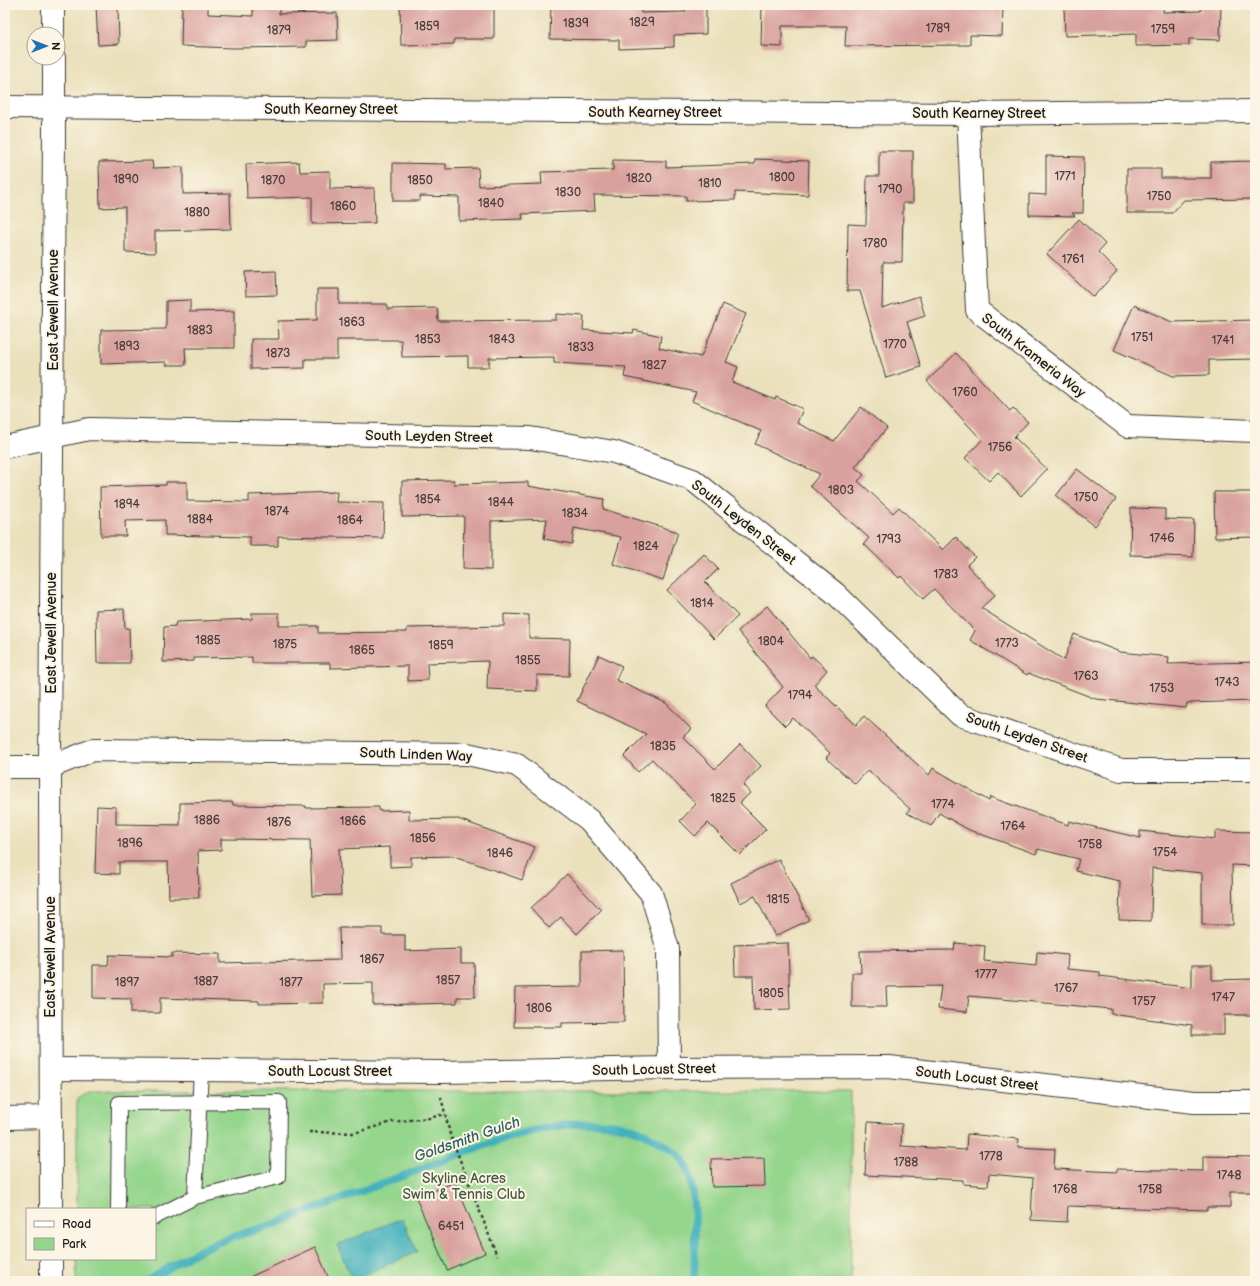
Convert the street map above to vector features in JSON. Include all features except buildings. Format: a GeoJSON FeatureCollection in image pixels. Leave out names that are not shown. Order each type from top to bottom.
{"type":"FeatureCollection","features":[{"type":"Feature","properties":{"kind":"street"},"geometry":{"type":"LineString","coordinates":[[53,5],[54,26]]}},
{"type":"Feature","properties":{"kind":"street","name":"East Jewell Avenue"},"geometry":{"type":"LineString","coordinates":[[50,1208],[50,767],[54,66]]}},
{"type":"Feature","properties":{"kind":"street","name":"South Kearney Street"},"geometry":{"type":"LineString","coordinates":[[5,107],[968,114],[1255,112]]}},
{"type":"Feature","properties":{"kind":"street","name":"South Krameria Way"},"geometry":{"type":"LineString","coordinates":[[968,114],[977,310],[1127,426],[1255,431]]}},
{"type":"Feature","properties":{"kind":"street","name":"South Leyden Street"},"geometry":{"type":"LineString","coordinates":[[5,447],[52,438],[89,428],[530,438],[614,452],[693,480],[836,594],[960,715],[1121,770],[1255,770]]}},
{"type":"Feature","properties":{"kind":"street","name":"South Linden Way"},"geometry":{"type":"LineString","coordinates":[[50,767],[93,750],[467,754],[518,764],[589,820],[651,893],[668,949],[669,1068]]}},
{"type":"Feature","properties":{"kind":"street"},"geometry":{"type":"LineString","coordinates":[[5,767],[50,767]]}},
{"type":"Feature","properties":{"kind":"street","name":"South Locust Street"},"geometry":{"type":"LineString","coordinates":[[50,1069],[440,1072],[669,1068],[889,1067],[1194,1102],[1255,1102]]}},
{"type":"Feature","properties":{"kind":"street"},"geometry":{"type":"LineString","coordinates":[[5,1118],[50,1117]]}},
{"type":"Feature","properties":{"kind":"street"},"geometry":{"type":"LineString","coordinates":[[50,1260],[50,1281]]}},
{"type":"Feature","properties":{"kind":"lane"},"geometry":{"type":"LineString","coordinates":[[195,1197],[201,1070]]}},
{"type":"Feature","properties":{"kind":"lane"},"geometry":{"type":"LineString","coordinates":[[118,1208],[119,1103],[279,1102],[278,1177],[195,1197],[156,1216]]}},
{"type":"Feature","properties":{"kind":"path"},"geometry":{"type":"LineString","coordinates":[[309,1132],[354,1133],[379,1124],[429,1118],[445,1114],[450,1134],[497,1256]]}},
{"type":"Feature","properties":{"kind":"green space","name":"Skyline Acres Swim & Tennis Club"},"geometry":{"type":"Polygon","coordinates":[[[89,1091],[851,1091],[851,1281],[76,1281],[77,1260],[156,1260],[156,1208],[77,1208],[77,1098],[89,1091]]]}},
{"type":"Feature","properties":{"kind":"water"},"geometry":{"type":"Polygon","coordinates":[[[402,1218],[417,1252],[352,1280],[337,1245],[402,1218]]]}},
{"type":"Feature","properties":{"kind":"waterway","name":"Goldsmith Gulch"},"geometry":{"type":"LineString","coordinates":[[148,1281],[183,1259],[212,1245],[269,1226],[464,1152],[533,1131],[569,1125],[603,1124],[635,1130],[663,1144],[682,1159],[688,1170],[694,1200],[694,1281]]}}]}
